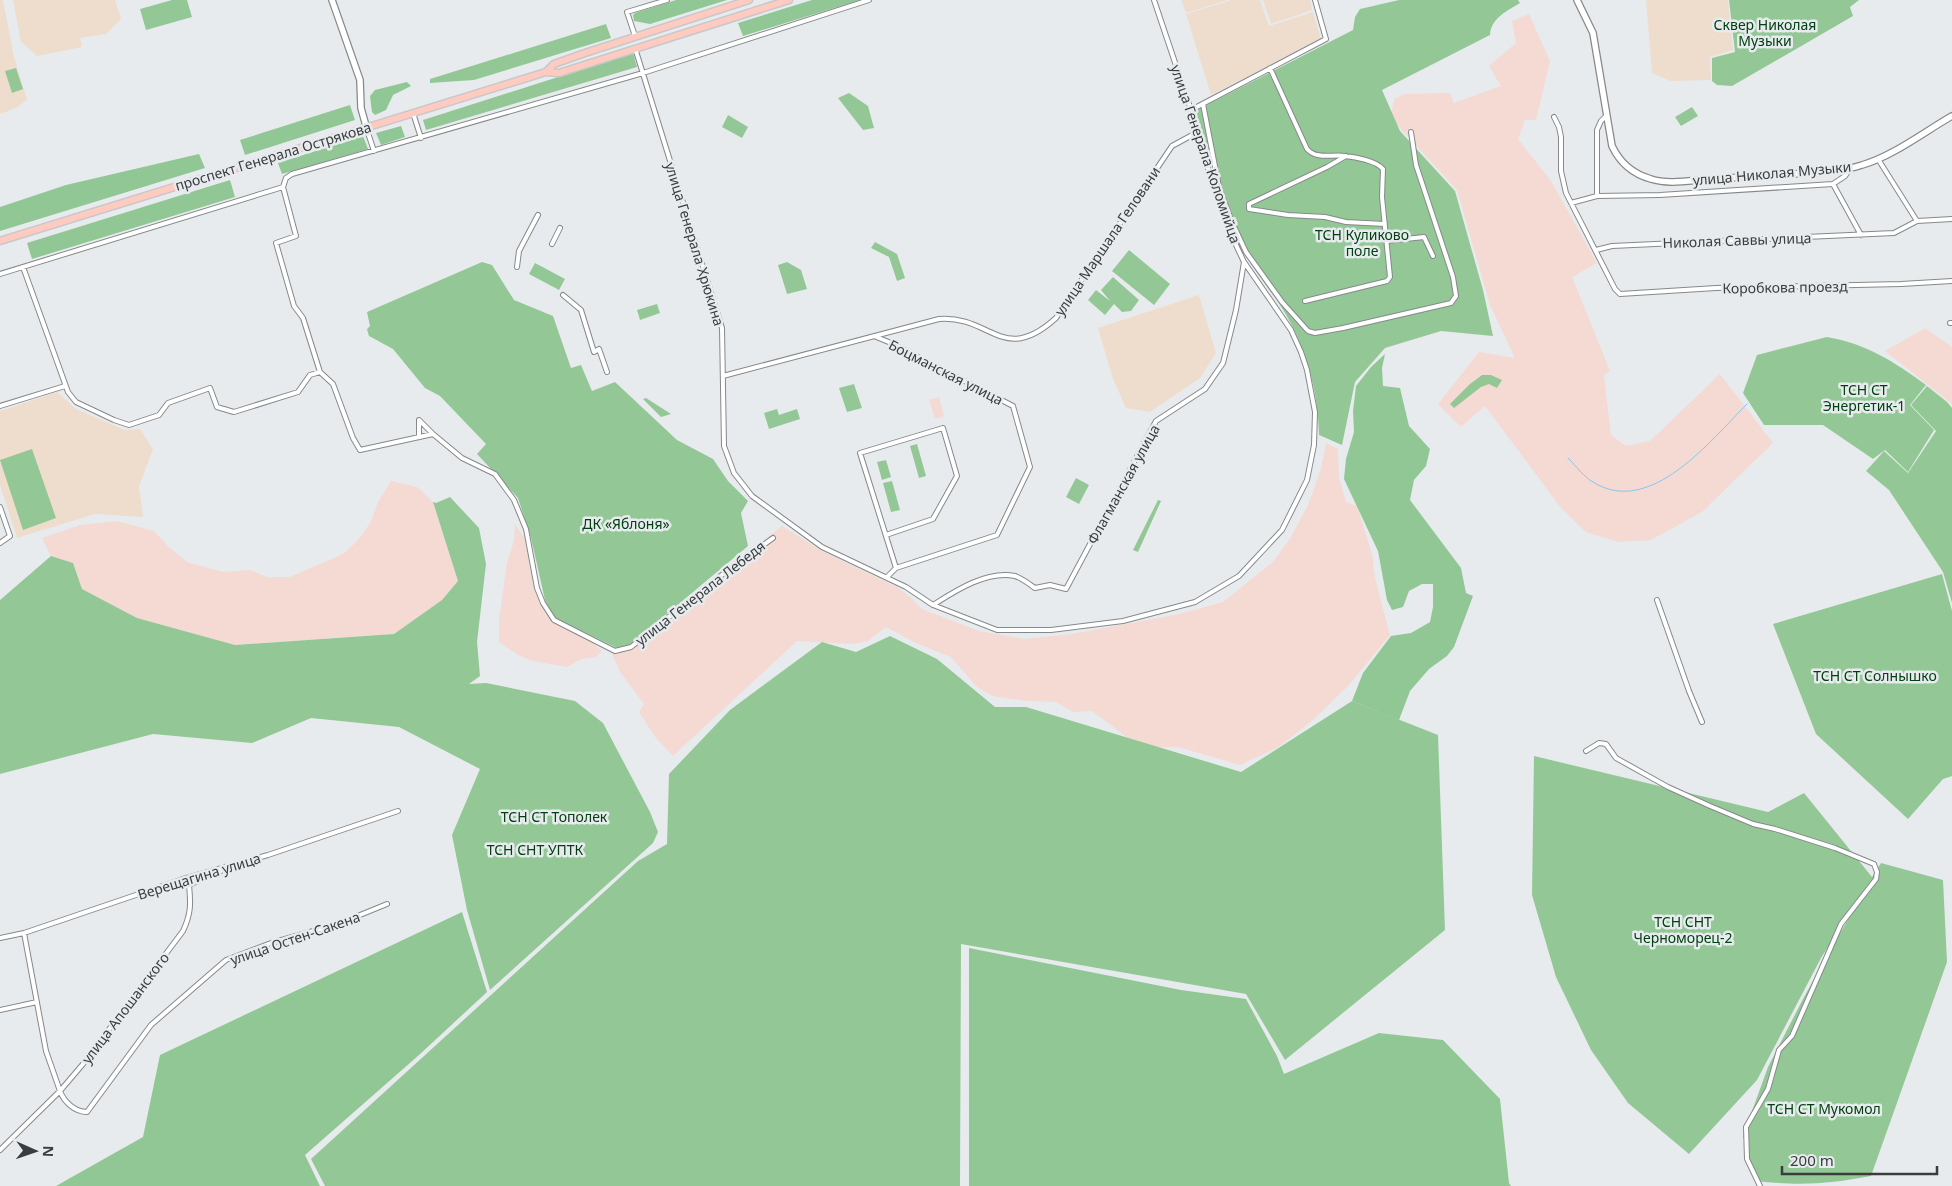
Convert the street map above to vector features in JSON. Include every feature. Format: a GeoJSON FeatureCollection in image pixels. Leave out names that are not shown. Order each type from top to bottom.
{"type":"FeatureCollection","features":[{"type":"Feature","properties":{"kind":"main road"},"geometry":{"type":"LineString","coordinates":[[332,0],[360,80],[361,108],[366,126]]}},
{"type":"Feature","properties":{"kind":"main road","name":"проспект Генерала Острякова"},"geometry":{"type":"LineString","coordinates":[[546,72],[554,64],[749,0]]}},
{"type":"Feature","properties":{"kind":"main road","name":"проспект Генерала Острякова"},"geometry":{"type":"LineString","coordinates":[[0,241],[366,126],[546,72],[559,73],[789,0]]}},
{"type":"Feature","properties":{"kind":"main road"},"geometry":{"type":"LineString","coordinates":[[1577,0],[1593,33],[1606,116]]}},
{"type":"Feature","properties":{"kind":"main road","name":"улица Николая Музыки"},"geometry":{"type":"LineString","coordinates":[[1606,116],[1609,138],[1616,154],[1627,167],[1641,176],[1662,182],[1777,176],[1850,168],[1878,159],[1952,116]]}},
{"type":"Feature","properties":{"kind":"street"},"geometry":{"type":"LineString","coordinates":[[635,36],[628,12],[667,0]]}},
{"type":"Feature","properties":{"kind":"street"},"geometry":{"type":"LineString","coordinates":[[433,434],[360,450],[353,438],[333,384],[320,372],[303,318],[294,306],[276,243],[296,236],[282,187],[286,178],[292,174],[642,73],[869,0]]}},
{"type":"Feature","properties":{"kind":"street","name":"улица Генерала Коломийца"},"geometry":{"type":"LineString","coordinates":[[724,446],[734,473],[752,496],[822,547],[887,577],[933,605],[997,630],[1050,630],[1123,621],[1195,602],[1240,576],[1282,530],[1307,480],[1314,445],[1315,412],[1308,370],[1302,352],[1291,330],[1244,262],[1228,228],[1154,0]]}},
{"type":"Feature","properties":{"kind":"street"},"geometry":{"type":"LineString","coordinates":[[1191,110],[1326,39],[1315,0]]}},
{"type":"Feature","properties":{"kind":"street","name":"улица Генерала Хрюкина"},"geometry":{"type":"LineString","coordinates":[[635,48],[722,328],[724,446]]}},
{"type":"Feature","properties":{"kind":"street"},"geometry":{"type":"LineString","coordinates":[[1270,68],[1307,150],[1318,156],[1346,156],[1377,164],[1382,168],[1385,224],[1391,274],[1389,279],[1305,302]]}},
{"type":"Feature","properties":{"kind":"street"},"geometry":{"type":"LineString","coordinates":[[1203,104],[1219,187],[1231,220],[1246,252],[1282,302],[1306,329],[1311,332],[1343,328],[1451,303],[1456,296],[1452,277],[1416,165],[1411,132]]}},
{"type":"Feature","properties":{"kind":"street"},"geometry":{"type":"LineString","coordinates":[[414,113],[421,138]]}},
{"type":"Feature","properties":{"kind":"street"},"geometry":{"type":"LineString","coordinates":[[1596,196],[1597,130],[1601,121],[1606,116]]}},
{"type":"Feature","properties":{"kind":"street"},"geometry":{"type":"LineString","coordinates":[[1554,117],[1561,137],[1563,185],[1596,250]]}},
{"type":"Feature","properties":{"kind":"street"},"geometry":{"type":"LineString","coordinates":[[366,126],[374,151]]}},
{"type":"Feature","properties":{"kind":"street","name":"улица Маршала Геловани"},"geometry":{"type":"LineString","coordinates":[[723,376],[947,318],[1011,339],[1023,339],[1046,328],[1056,318],[1074,293],[1172,146],[1196,133]]}},
{"type":"Feature","properties":{"kind":"street"},"geometry":{"type":"LineString","coordinates":[[1346,156],[1249,204],[1248,208],[1250,210],[1325,217],[1346,222],[1385,224]]}},
{"type":"Feature","properties":{"kind":"street"},"geometry":{"type":"LineString","coordinates":[[1878,159],[1917,221],[1952,219]]}},
{"type":"Feature","properties":{"kind":"street"},"geometry":{"type":"LineString","coordinates":[[1571,203],[1596,196],[1660,195],[1833,184],[1845,176],[1850,168]]}},
{"type":"Feature","properties":{"kind":"street"},"geometry":{"type":"LineString","coordinates":[[1833,184],[1861,235]]}},
{"type":"Feature","properties":{"kind":"street"},"geometry":{"type":"LineString","coordinates":[[0,274],[282,187]]}},
{"type":"Feature","properties":{"kind":"street"},"geometry":{"type":"LineString","coordinates":[[517,267],[519,252],[538,215]]}},
{"type":"Feature","properties":{"kind":"street","name":"Николая Саввы улица"},"geometry":{"type":"LineString","coordinates":[[1596,250],[1612,246],[1894,233],[1917,221]]}},
{"type":"Feature","properties":{"kind":"street"},"geometry":{"type":"LineString","coordinates":[[552,244],[560,228]]}},
{"type":"Feature","properties":{"kind":"street"},"geometry":{"type":"LineString","coordinates":[[1387,242],[1424,237],[1433,256]]}},
{"type":"Feature","properties":{"kind":"street","name":"Коробкова проезд"},"geometry":{"type":"LineString","coordinates":[[1596,250],[1620,294],[1716,288],[1952,281]]}},
{"type":"Feature","properties":{"kind":"street","name":"Флагманская улица"},"geometry":{"type":"LineString","coordinates":[[933,605],[964,585],[997,576],[1016,576],[1035,588],[1050,585],[1066,589],[1156,421],[1205,389],[1223,363],[1236,310],[1244,262]]}},
{"type":"Feature","properties":{"kind":"street"},"geometry":{"type":"LineString","coordinates":[[23,266],[68,392],[76,402],[114,420],[129,425],[159,415],[168,403],[210,388],[217,407],[234,412],[298,392],[310,375],[320,372]]}},
{"type":"Feature","properties":{"kind":"street"},"geometry":{"type":"LineString","coordinates":[[563,295],[580,310],[594,352],[599,349],[607,372]]}},
{"type":"Feature","properties":{"kind":"street","name":"Боцманская улица"},"geometry":{"type":"LineString","coordinates":[[874,336],[1013,406],[1030,467],[998,535],[896,568]]}},
{"type":"Feature","properties":{"kind":"street"},"geometry":{"type":"LineString","coordinates":[[0,406],[66,386]]}},
{"type":"Feature","properties":{"kind":"street","name":"улица Генерала Лебедя"},"geometry":{"type":"LineString","coordinates":[[419,438],[420,420],[433,434],[462,458],[495,474],[514,500],[526,529],[537,588],[543,603],[554,620],[615,651],[631,647],[719,576],[773,538]]}},
{"type":"Feature","properties":{"kind":"street"},"geometry":{"type":"LineString","coordinates":[[886,535],[933,519],[958,476],[943,428],[860,453],[896,568],[887,577]]}},
{"type":"Feature","properties":{"kind":"street"},"geometry":{"type":"LineString","coordinates":[[0,507],[10,536],[0,543]]}},
{"type":"Feature","properties":{"kind":"street"},"geometry":{"type":"LineString","coordinates":[[1657,600],[1702,722]]}},
{"type":"Feature","properties":{"kind":"street"},"geometry":{"type":"LineString","coordinates":[[1586,751],[1598,743],[1606,744],[1616,758],[1668,787],[1753,824],[1835,848],[1874,864],[1877,872],[1876,879],[1841,924],[1792,1036],[1779,1050],[1768,1089],[1746,1128],[1747,1159],[1760,1186]]}},
{"type":"Feature","properties":{"kind":"street","name":"Верещагина улица"},"geometry":{"type":"LineString","coordinates":[[0,938],[24,934],[102,906],[398,811]]}},
{"type":"Feature","properties":{"kind":"street","name":"улица Апошанского"},"geometry":{"type":"LineString","coordinates":[[0,1150],[60,1091],[83,1064],[183,930],[190,917],[189,885],[231,866]]}},
{"type":"Feature","properties":{"kind":"street","name":"улица Остен-Сакена"},"geometry":{"type":"LineString","coordinates":[[60,1091],[74,1109],[88,1112],[151,1025],[226,960],[271,942],[338,924],[387,904]]}},
{"type":"Feature","properties":{"kind":"street"},"geometry":{"type":"LineString","coordinates":[[24,934],[46,1051],[60,1091]]}},
{"type":"Feature","properties":{"kind":"street"},"geometry":{"type":"LineString","coordinates":[[0,1010],[37,1002]]}},
{"type":"Feature","properties":{"kind":"shaded area"},"geometry":{"type":"Polygon","coordinates":[[[0,0],[3,0],[14,57],[27,100],[16,108],[0,114],[0,0]]]}},
{"type":"Feature","properties":{"kind":"shaded area"},"geometry":{"type":"Polygon","coordinates":[[[13,0],[115,0],[121,19],[106,34],[80,38],[82,47],[37,56],[21,42],[13,0]]]}},
{"type":"Feature","properties":{"kind":"shaded area"},"geometry":{"type":"Polygon","coordinates":[[[1181,0],[1228,0],[1186,13],[1181,0]]]}},
{"type":"Feature","properties":{"kind":"shaded area"},"geometry":{"type":"Polygon","coordinates":[[[1232,0],[1260,0],[1269,26],[1313,12],[1321,39],[1211,95],[1186,14],[1232,0]]]}},
{"type":"Feature","properties":{"kind":"shaded area"},"geometry":{"type":"Polygon","coordinates":[[[1263,0],[1310,0],[1312,10],[1271,24],[1263,0]]]}},
{"type":"Feature","properties":{"kind":"shaded area"},"geometry":{"type":"Polygon","coordinates":[[[1646,0],[1728,0],[1733,50],[1710,57],[1711,80],[1671,81],[1652,73],[1646,0]]]}},
{"type":"Feature","properties":{"kind":"shaded area"},"geometry":{"type":"Polygon","coordinates":[[[1529,14],[1550,61],[1536,120],[1525,120],[1518,139],[1551,181],[1597,263],[1572,277],[1610,371],[1604,375],[1611,435],[1626,446],[1650,441],[1720,374],[1773,443],[1702,512],[1651,540],[1618,542],[1586,532],[1561,508],[1485,406],[1461,427],[1438,404],[1479,352],[1515,358],[1490,305],[1457,190],[1391,118],[1394,99],[1405,94],[1450,93],[1454,103],[1501,86],[1489,66],[1516,43],[1512,21],[1529,14]]]}},
{"type":"Feature","properties":{"kind":"shaded area"},"geometry":{"type":"Polygon","coordinates":[[[1199,295],[1216,353],[1200,378],[1150,412],[1126,408],[1113,379],[1098,328],[1199,295]]]}},
{"type":"Feature","properties":{"kind":"shaded area"},"geometry":{"type":"Polygon","coordinates":[[[1925,328],[1952,347],[1952,404],[1885,351],[1925,328]]]}},
{"type":"Feature","properties":{"kind":"shaded area"},"geometry":{"type":"Polygon","coordinates":[[[57,392],[76,409],[125,430],[140,429],[153,449],[139,486],[143,517],[95,514],[17,538],[0,485],[0,411],[57,392]]]}},
{"type":"Feature","properties":{"kind":"shaded area"},"geometry":{"type":"Polygon","coordinates":[[[939,397],[944,416],[935,419],[929,400],[939,397]]]}},
{"type":"Feature","properties":{"kind":"shaded area"},"geometry":{"type":"Polygon","coordinates":[[[1326,443],[1338,449],[1339,477],[1346,502],[1357,506],[1372,554],[1375,578],[1390,635],[1349,685],[1313,720],[1277,748],[1240,765],[1178,747],[1149,747],[1128,738],[1092,711],[1073,712],[1056,702],[1026,701],[992,696],[977,687],[951,657],[916,643],[886,627],[868,641],[852,644],[797,641],[673,756],[656,738],[639,712],[644,704],[620,672],[612,654],[628,650],[782,526],[822,551],[897,587],[922,609],[979,631],[1024,639],[1072,634],[1179,614],[1223,602],[1273,562],[1291,537],[1308,505],[1321,469],[1326,443]]]}},
{"type":"Feature","properties":{"kind":"shaded area"},"geometry":{"type":"Polygon","coordinates":[[[391,481],[417,487],[433,502],[458,581],[442,600],[394,634],[235,645],[137,618],[82,589],[73,563],[51,556],[42,538],[80,525],[117,521],[154,531],[187,562],[223,572],[250,570],[267,577],[290,577],[343,554],[353,545],[371,521],[378,502],[391,481]]]}},
{"type":"Feature","properties":{"kind":"shaded area"},"geometry":{"type":"Polygon","coordinates":[[[515,524],[527,542],[529,565],[539,601],[547,616],[563,627],[584,636],[602,651],[596,657],[582,659],[567,667],[533,661],[518,655],[499,642],[499,621],[507,562],[514,541],[515,524]]]}},
{"type":"Feature","properties":{"kind":"green space"},"geometry":{"type":"Polygon","coordinates":[[[172,0],[187,0],[192,17],[146,30],[140,9],[172,0]]]}},
{"type":"Feature","properties":{"kind":"green space"},"geometry":{"type":"Polygon","coordinates":[[[676,0],[727,0],[650,24],[634,21],[633,15],[635,13],[676,0]]]}},
{"type":"Feature","properties":{"kind":"green space"},"geometry":{"type":"Polygon","coordinates":[[[812,0],[860,0],[743,36],[738,23],[812,0]]]}},
{"type":"Feature","properties":{"kind":"green space","name":"ТСН Куликово поле"},"geometry":{"type":"Polygon","coordinates":[[[1399,0],[1518,0],[1520,3],[1505,12],[1493,24],[1490,35],[1382,90],[1400,131],[1455,191],[1483,290],[1493,336],[1441,331],[1385,348],[1355,382],[1342,445],[1319,435],[1313,384],[1304,352],[1289,320],[1250,263],[1233,231],[1195,111],[1353,30],[1355,17],[1360,9],[1399,0]]]}},
{"type":"Feature","properties":{"kind":"green space","name":"Сквер Николая Музыки"},"geometry":{"type":"Polygon","coordinates":[[[1729,0],[1859,0],[1850,7],[1853,16],[1732,86],[1717,85],[1712,81],[1712,58],[1735,52],[1729,0]]]}},
{"type":"Feature","properties":{"kind":"green space"},"geometry":{"type":"Polygon","coordinates":[[[606,24],[611,38],[474,80],[430,83],[430,79],[606,24]]]}},
{"type":"Feature","properties":{"kind":"green space"},"geometry":{"type":"Polygon","coordinates":[[[633,53],[637,67],[426,130],[423,120],[633,53]]]}},
{"type":"Feature","properties":{"kind":"green space"},"geometry":{"type":"Polygon","coordinates":[[[16,68],[23,89],[12,93],[5,71],[16,68]]]}},
{"type":"Feature","properties":{"kind":"green space"},"geometry":{"type":"Polygon","coordinates":[[[407,82],[411,86],[393,95],[386,110],[375,115],[372,112],[370,96],[375,90],[407,82]]]}},
{"type":"Feature","properties":{"kind":"green space"},"geometry":{"type":"Polygon","coordinates":[[[849,93],[868,106],[874,128],[863,130],[838,98],[849,93]]]}},
{"type":"Feature","properties":{"kind":"green space"},"geometry":{"type":"Polygon","coordinates":[[[350,105],[355,120],[245,155],[240,140],[350,105]]]}},
{"type":"Feature","properties":{"kind":"green space"},"geometry":{"type":"Polygon","coordinates":[[[1692,107],[1698,116],[1681,126],[1675,117],[1692,107]]]}},
{"type":"Feature","properties":{"kind":"green space"},"geometry":{"type":"Polygon","coordinates":[[[728,115],[748,127],[742,138],[722,127],[728,115]]]}},
{"type":"Feature","properties":{"kind":"green space"},"geometry":{"type":"Polygon","coordinates":[[[401,126],[405,137],[381,145],[376,133],[401,126]]]}},
{"type":"Feature","properties":{"kind":"green space"},"geometry":{"type":"Polygon","coordinates":[[[363,136],[368,149],[282,174],[278,163],[363,136]]]}},
{"type":"Feature","properties":{"kind":"green space"},"geometry":{"type":"Polygon","coordinates":[[[199,154],[205,168],[0,231],[0,207],[66,185],[199,154]]]}},
{"type":"Feature","properties":{"kind":"green space"},"geometry":{"type":"Polygon","coordinates":[[[230,180],[235,197],[32,259],[27,243],[230,180]]]}},
{"type":"Feature","properties":{"kind":"green space"},"geometry":{"type":"Polygon","coordinates":[[[875,242],[897,254],[905,278],[897,281],[889,257],[871,248],[875,242]]]}},
{"type":"Feature","properties":{"kind":"green space"},"geometry":{"type":"Polygon","coordinates":[[[1129,250],[1170,284],[1154,305],[1112,271],[1129,250]]]}},
{"type":"Feature","properties":{"kind":"green space","name":"ДК «Яблоня»"},"geometry":{"type":"Polygon","coordinates":[[[482,262],[492,265],[514,300],[553,316],[571,368],[581,365],[592,391],[615,382],[677,440],[713,459],[728,481],[748,501],[741,513],[748,546],[631,644],[619,649],[555,618],[545,600],[531,538],[518,498],[477,454],[486,444],[440,396],[425,388],[393,349],[369,336],[367,329],[370,326],[367,312],[482,262]]]}},
{"type":"Feature","properties":{"kind":"green space"},"geometry":{"type":"Polygon","coordinates":[[[787,262],[801,270],[807,289],[787,294],[778,265],[787,262]]]}},
{"type":"Feature","properties":{"kind":"green space"},"geometry":{"type":"Polygon","coordinates":[[[535,263],[565,279],[559,290],[529,274],[535,263]]]}},
{"type":"Feature","properties":{"kind":"green space"},"geometry":{"type":"Polygon","coordinates":[[[1113,277],[1139,300],[1131,311],[1122,312],[1114,304],[1105,315],[1088,300],[1096,290],[1110,301],[1101,290],[1113,277]]]}},
{"type":"Feature","properties":{"kind":"green space"},"geometry":{"type":"Polygon","coordinates":[[[657,304],[660,313],[640,320],[637,310],[657,304]]]}},
{"type":"Feature","properties":{"kind":"green space","name":"ТСН СТ Энергетик-1"},"geometry":{"type":"Polygon","coordinates":[[[1827,337],[1867,349],[1902,368],[1926,385],[1910,405],[1934,430],[1908,472],[1885,450],[1873,459],[1823,425],[1764,425],[1743,393],[1757,355],[1827,337]]]}},
{"type":"Feature","properties":{"kind":"green space"},"geometry":{"type":"Polygon","coordinates":[[[1385,354],[1382,368],[1383,386],[1400,388],[1409,426],[1430,449],[1426,466],[1414,480],[1410,500],[1461,568],[1466,593],[1473,596],[1454,647],[1447,656],[1429,669],[1410,691],[1399,720],[1352,701],[1363,673],[1391,636],[1411,633],[1430,622],[1433,607],[1433,584],[1422,584],[1409,591],[1403,607],[1392,610],[1387,600],[1378,551],[1344,479],[1346,459],[1354,432],[1353,411],[1356,386],[1371,367],[1385,354]]]}},
{"type":"Feature","properties":{"kind":"green space"},"geometry":{"type":"Polygon","coordinates":[[[1482,375],[1491,375],[1502,380],[1497,388],[1489,384],[1481,387],[1454,408],[1450,404],[1482,375]]]}},
{"type":"Feature","properties":{"kind":"green space"},"geometry":{"type":"Polygon","coordinates":[[[854,384],[862,408],[847,412],[839,388],[854,384]]]}},
{"type":"Feature","properties":{"kind":"green space"},"geometry":{"type":"Polygon","coordinates":[[[1927,386],[1952,408],[1952,603],[1943,572],[1889,490],[1866,471],[1884,451],[1908,473],[1936,431],[1911,405],[1927,386]]]}},
{"type":"Feature","properties":{"kind":"green space"},"geometry":{"type":"Polygon","coordinates":[[[646,398],[671,414],[661,417],[643,399],[646,398]]]}},
{"type":"Feature","properties":{"kind":"green space"},"geometry":{"type":"Polygon","coordinates":[[[777,409],[779,415],[797,409],[800,419],[769,429],[764,413],[777,409]]]}},
{"type":"Feature","properties":{"kind":"green space"},"geometry":{"type":"Polygon","coordinates":[[[917,444],[926,476],[919,478],[910,446],[917,444]]]}},
{"type":"Feature","properties":{"kind":"green space"},"geometry":{"type":"Polygon","coordinates":[[[32,449],[56,518],[23,530],[0,460],[32,449]]]}},
{"type":"Feature","properties":{"kind":"green space"},"geometry":{"type":"Polygon","coordinates":[[[886,460],[891,477],[882,480],[877,462],[886,460]]]}},
{"type":"Feature","properties":{"kind":"green space"},"geometry":{"type":"Polygon","coordinates":[[[1076,478],[1089,485],[1079,504],[1066,497],[1076,478]]]}},
{"type":"Feature","properties":{"kind":"green space"},"geometry":{"type":"Polygon","coordinates":[[[892,481],[900,510],[891,512],[883,483],[892,481]]]}},
{"type":"Feature","properties":{"kind":"green space","name":"ТСН СТ Тополек"},"geometry":{"type":"Polygon","coordinates":[[[450,497],[479,528],[486,564],[477,642],[480,676],[469,684],[486,683],[575,701],[603,723],[650,812],[658,832],[653,843],[490,990],[467,910],[452,835],[480,769],[399,727],[311,718],[252,743],[153,734],[0,774],[0,600],[51,556],[73,563],[82,589],[137,618],[235,645],[394,634],[442,600],[458,581],[433,502],[436,503],[450,497]]]}},
{"type":"Feature","properties":{"kind":"green space"},"geometry":{"type":"Polygon","coordinates":[[[1158,500],[1161,501],[1138,552],[1133,550],[1158,500]]]}},
{"type":"Feature","properties":{"kind":"green space","name":"ТСН СТ Солнышко"},"geometry":{"type":"Polygon","coordinates":[[[1942,574],[1952,611],[1952,776],[1943,779],[1908,819],[1816,734],[1773,624],[1942,574]]]}},
{"type":"Feature","properties":{"kind":"green space"},"geometry":{"type":"Polygon","coordinates":[[[890,636],[937,659],[995,707],[1026,707],[1241,772],[1352,701],[1438,735],[1445,930],[1285,1060],[1246,994],[961,944],[960,1186],[325,1186],[311,1159],[638,861],[667,844],[669,774],[730,710],[822,642],[856,652],[890,636]]]}},
{"type":"Feature","properties":{"kind":"green space","name":"ТСН СНТ Черноморец-2"},"geometry":{"type":"Polygon","coordinates":[[[1534,756],[1768,812],[1804,793],[1872,877],[1881,863],[1943,880],[1947,962],[1871,1176],[1814,1183],[1756,1181],[1743,1136],[1768,1067],[1804,997],[1864,891],[1821,958],[1757,1080],[1689,1154],[1628,1103],[1591,1050],[1556,977],[1532,895],[1534,756]]]}},
{"type":"Feature","properties":{"kind":"green space"},"geometry":{"type":"Polygon","coordinates":[[[462,912],[487,992],[419,1055],[305,1155],[320,1186],[56,1186],[143,1137],[160,1055],[462,912]]]}},
{"type":"Feature","properties":{"kind":"green space"},"geometry":{"type":"Polygon","coordinates":[[[969,948],[1181,990],[1246,999],[1277,1056],[1284,1074],[1379,1033],[1443,1040],[1500,1099],[1509,1183],[1511,1186],[969,1186],[969,948]]]}},
{"type":"Feature","properties":{"kind":"waterway"},"geometry":{"type":"LineString","coordinates":[[1568,458],[1593,482],[1615,490],[1636,490],[1657,483],[1678,470],[1716,436],[1747,404]]}},
{"type":"Feature","properties":{"kind":"park label","name":"ТСН СНТ УПТК"},"geometry":{"type":"Point","coordinates":[535,849]}},
{"type":"Feature","properties":{"kind":"park label","name":"ТСН СТ Мукомол"},"geometry":{"type":"Point","coordinates":[1824,1108]}}]}
